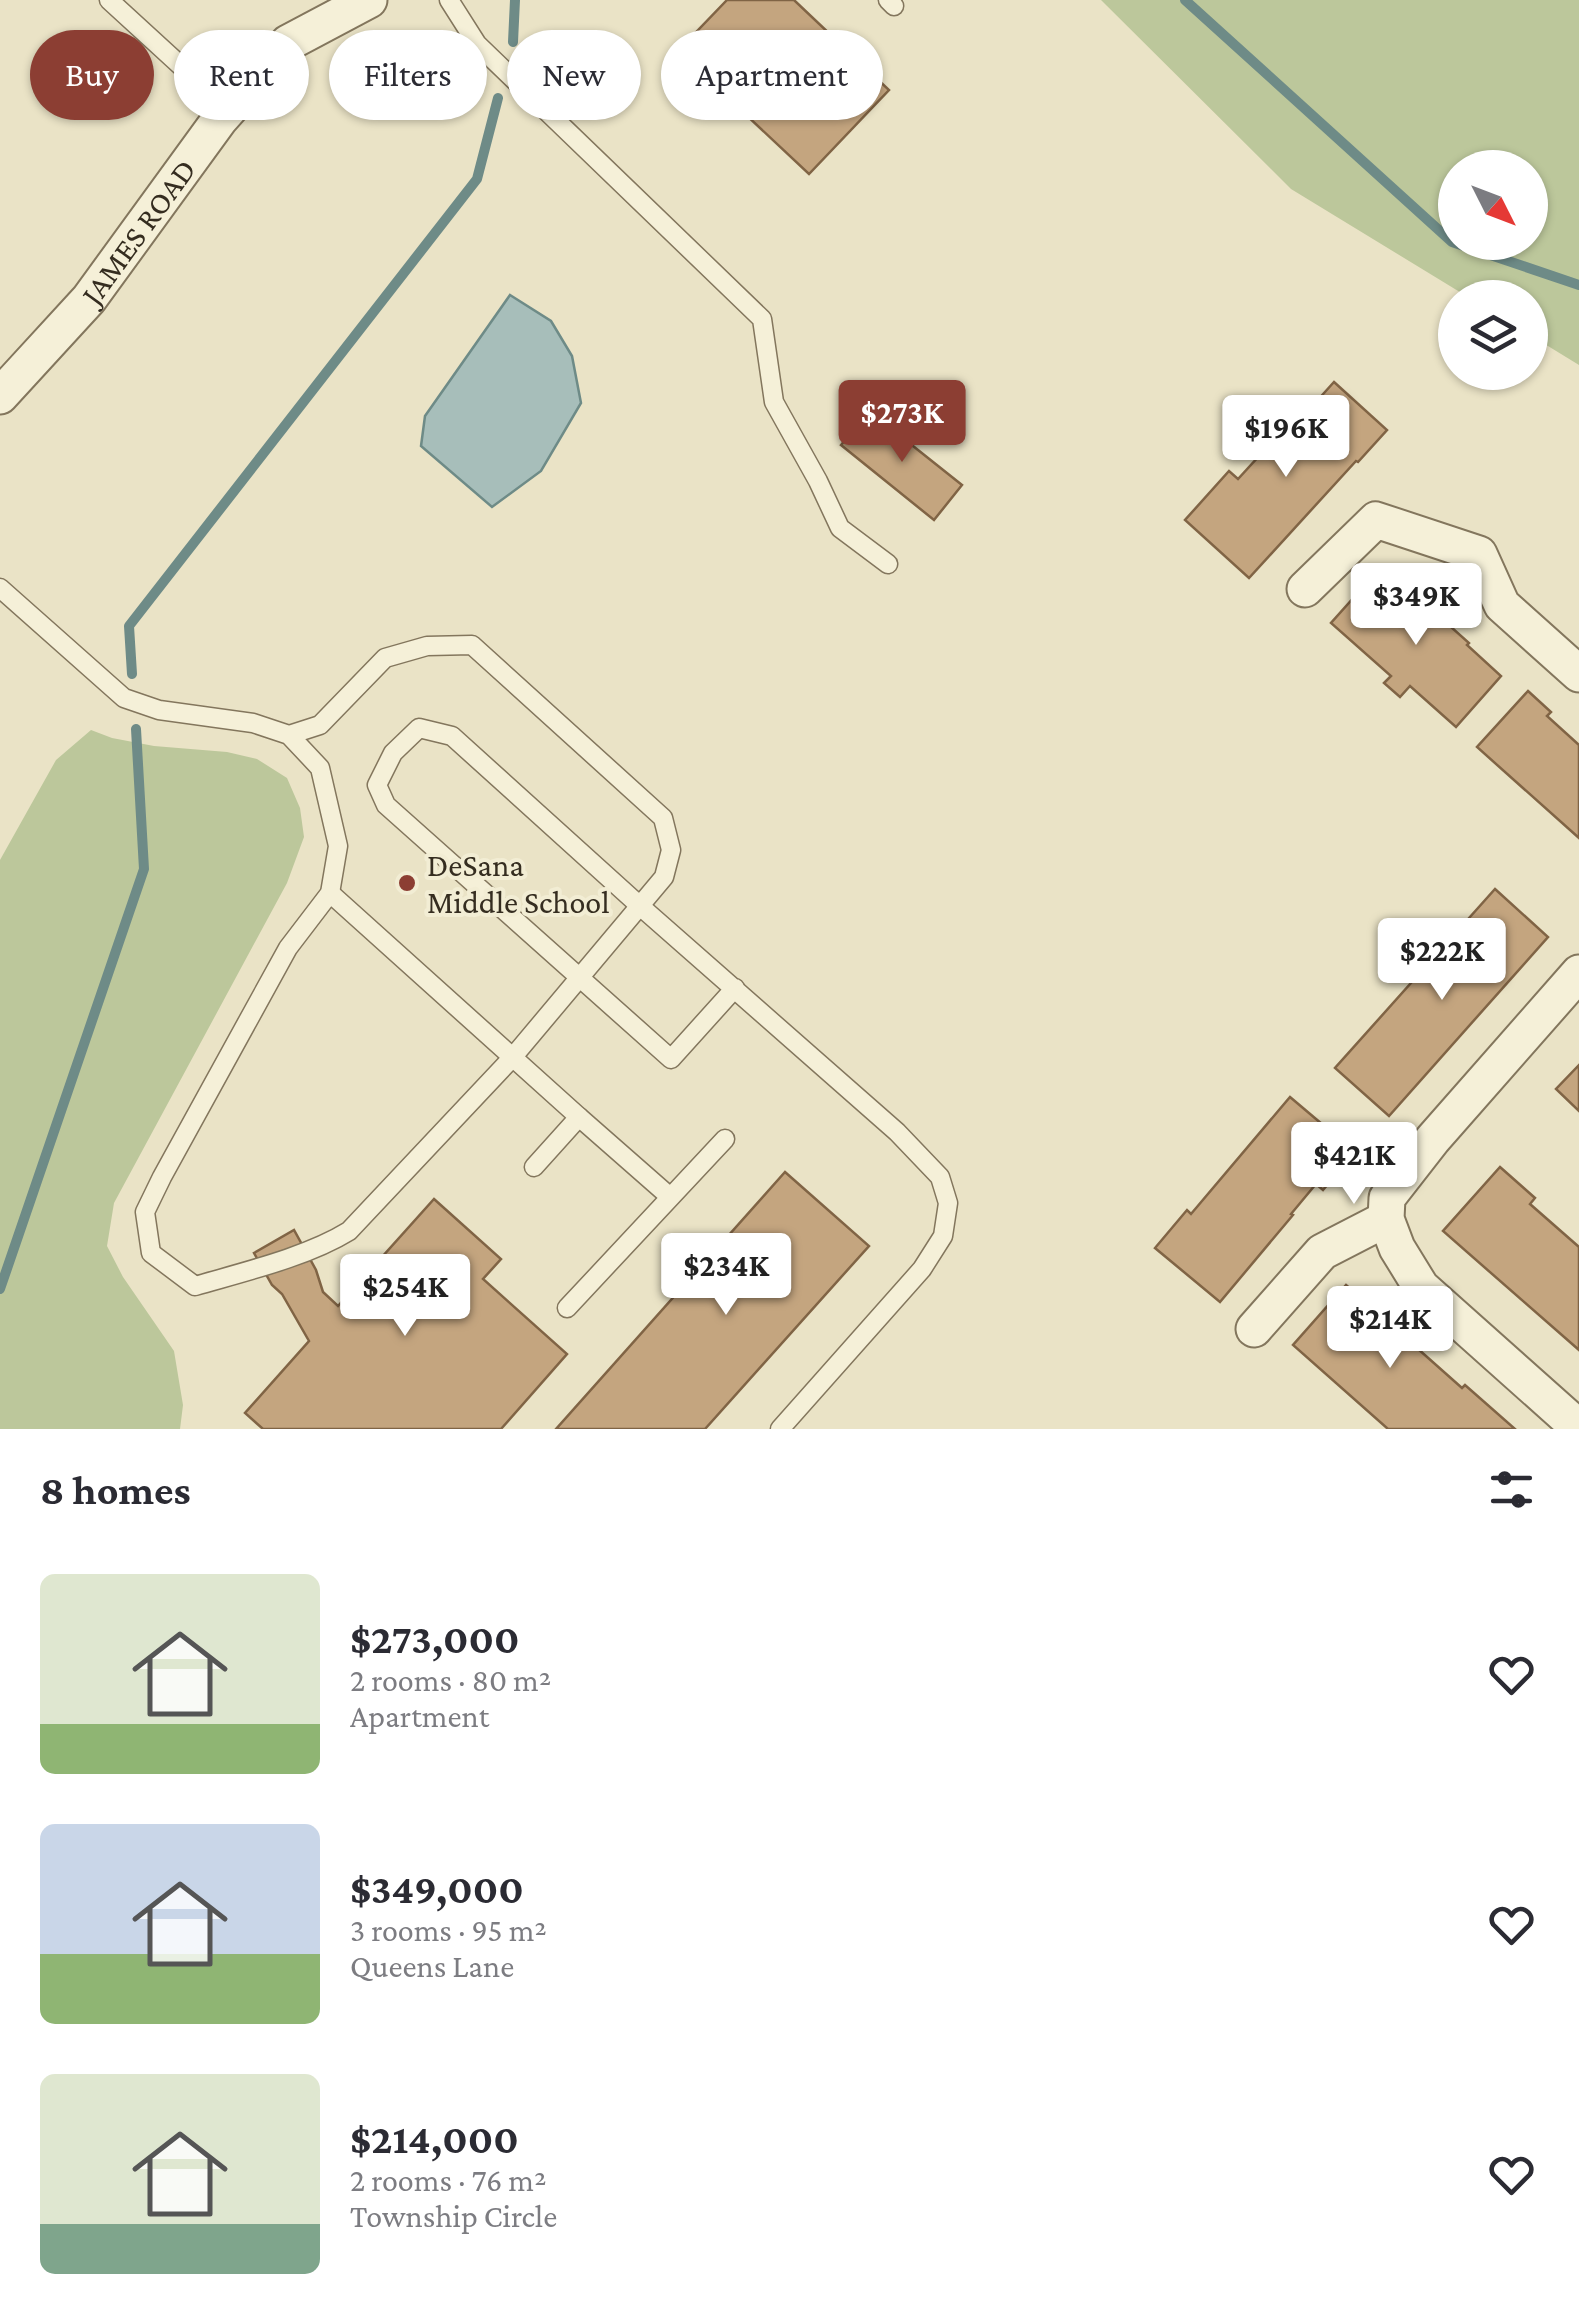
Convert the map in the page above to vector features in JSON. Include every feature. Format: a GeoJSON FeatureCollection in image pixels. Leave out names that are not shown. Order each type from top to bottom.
{"type":"FeatureCollection","features":[{"type":"Feature","properties":{"kind":"street","name":"JAMES ROAD"},"geometry":{"type":"LineString","coordinates":[[309,33],[369,0]]}},
{"type":"Feature","properties":{"kind":"street","name":"JAMES ROAD"},"geometry":{"type":"LineString","coordinates":[[0,396],[88,299],[221,120]]}},
{"type":"Feature","properties":{"kind":"street"},"geometry":{"type":"LineString","coordinates":[[1305,588],[1376,520],[1478,554],[1502,605],[1579,674]]}},
{"type":"Feature","properties":{"kind":"street"},"geometry":{"type":"LineString","coordinates":[[1579,973],[1433,1139],[1387,1198],[1386,1220],[1396,1248],[1422,1287],[1579,1428]]}},
{"type":"Feature","properties":{"kind":"street"},"geometry":{"type":"LineString","coordinates":[[1254,1328],[1322,1252],[1386,1220]]}},
{"type":"Feature","properties":{"kind":"lane"},"geometry":{"type":"LineString","coordinates":[[109,0],[174,60]]}},
{"type":"Feature","properties":{"kind":"lane"},"geometry":{"type":"LineString","coordinates":[[449,0],[477,44],[762,319],[774,402],[840,528],[888,564]]}},
{"type":"Feature","properties":{"kind":"lane"},"geometry":{"type":"LineString","coordinates":[[0,588],[124,698],[159,710],[253,723],[289,735],[320,768],[338,846],[330,893],[288,948],[145,1212],[151,1253],[194,1286],[246,1272],[350,1231],[512,1058],[664,877],[671,850],[663,818],[472,645],[427,646],[385,658],[320,726],[289,735]]}},
{"type":"Feature","properties":{"kind":"lane"},"geometry":{"type":"LineString","coordinates":[[734,988],[671,1059],[386,805],[378,784],[393,753],[419,728],[452,736],[897,1132],[940,1176],[948,1202],[943,1236],[922,1269],[780,1429]]}},
{"type":"Feature","properties":{"kind":"lane"},"geometry":{"type":"LineString","coordinates":[[330,893],[669,1196]]}},
{"type":"Feature","properties":{"kind":"lane"},"geometry":{"type":"LineString","coordinates":[[534,1167],[578,1117]]}},
{"type":"Feature","properties":{"kind":"lane"},"geometry":{"type":"LineString","coordinates":[[567,1308],[725,1139]]}},
{"type":"Feature","properties":{"kind":"green space"},"geometry":{"type":"Polygon","coordinates":[[[1101,0],[1579,0],[1579,365],[1548,346],[1548,280],[1440,280],[1291,189],[1101,0]]]}},
{"type":"Feature","properties":{"kind":"green space"},"geometry":{"type":"Polygon","coordinates":[[[91,730],[154,746],[227,752],[257,759],[287,778],[300,808],[304,837],[287,883],[114,1203],[107,1246],[123,1277],[174,1351],[183,1405],[180,1429],[0,1429],[0,860],[56,760],[91,730]]]}},
{"type":"Feature","properties":{"kind":"water"},"geometry":{"type":"Polygon","coordinates":[[[510,295],[551,321],[572,356],[581,403],[541,471],[492,507],[421,446],[425,416],[510,295]]]}},
{"type":"Feature","properties":{"kind":"building"},"geometry":{"type":"Polygon","coordinates":[[[727,0],[794,0],[826,30],[698,30],[727,0]]]}},
{"type":"Feature","properties":{"kind":"building"},"geometry":{"type":"Polygon","coordinates":[[[751,120],[860,120],[809,174],[751,120]]]}},
{"type":"Feature","properties":{"kind":"building"},"geometry":{"type":"Polygon","coordinates":[[[1334,382],[1387,430],[1249,578],[1185,520],[1229,471],[1238,479],[1302,409],[1306,413],[1334,382]]]}},
{"type":"Feature","properties":{"kind":"building"},"geometry":{"type":"Polygon","coordinates":[[[869,411],[962,485],[934,520],[841,445],[869,411]]]}},
{"type":"Feature","properties":{"kind":"building"},"geometry":{"type":"Polygon","coordinates":[[[1373,576],[1384,586],[1394,576],[1501,676],[1456,727],[1410,686],[1400,697],[1384,683],[1391,676],[1331,623],[1373,576]]]}},
{"type":"Feature","properties":{"kind":"building"},"geometry":{"type":"Polygon","coordinates":[[[1528,691],[1551,712],[1547,716],[1579,745],[1579,838],[1477,747],[1528,691]]]}},
{"type":"Feature","properties":{"kind":"building"},"geometry":{"type":"Polygon","coordinates":[[[1495,889],[1548,937],[1389,1116],[1335,1068],[1495,889]]]}},
{"type":"Feature","properties":{"kind":"building"},"geometry":{"type":"Polygon","coordinates":[[[1579,1065],[1579,1111],[1556,1089],[1579,1065]]]}},
{"type":"Feature","properties":{"kind":"building"},"geometry":{"type":"Polygon","coordinates":[[[1290,1097],[1355,1152],[1323,1190],[1316,1184],[1220,1302],[1155,1248],[1187,1210],[1191,1214],[1290,1097]]]}},
{"type":"Feature","properties":{"kind":"building"},"geometry":{"type":"Polygon","coordinates":[[[1500,1167],[1535,1198],[1530,1204],[1579,1247],[1579,1350],[1443,1231],[1500,1167]]]}},
{"type":"Feature","properties":{"kind":"building"},"geometry":{"type":"Polygon","coordinates":[[[785,1172],[869,1246],[705,1429],[556,1429],[785,1172]]]}},
{"type":"Feature","properties":{"kind":"building"},"geometry":{"type":"Polygon","coordinates":[[[434,1199],[501,1259],[483,1279],[567,1354],[501,1429],[263,1429],[245,1413],[309,1341],[254,1253],[294,1230],[323,1292],[338,1306],[434,1199]]]}},
{"type":"Feature","properties":{"kind":"building"},"geometry":{"type":"Polygon","coordinates":[[[1346,1285],[1462,1388],[1465,1385],[1515,1429],[1388,1429],[1293,1345],[1346,1285]]]}},
{"type":"Feature","properties":{"kind":"waterway"},"geometry":{"type":"LineString","coordinates":[[514,30],[515,0]]}},
{"type":"Feature","properties":{"kind":"waterway"},"geometry":{"type":"LineString","coordinates":[[1185,0],[1452,242],[1579,285]]}},
{"type":"Feature","properties":{"kind":"waterway"},"geometry":{"type":"LineString","coordinates":[[132,674],[129,626],[477,179],[498,98]]}},
{"type":"Feature","properties":{"kind":"waterway"},"geometry":{"type":"LineString","coordinates":[[0,1289],[144,869],[136,729]]}},
{"type":"Feature","properties":{"kind":"place","name":"DeSana Middle School"},"geometry":{"type":"Point","coordinates":[407,883]}}]}
